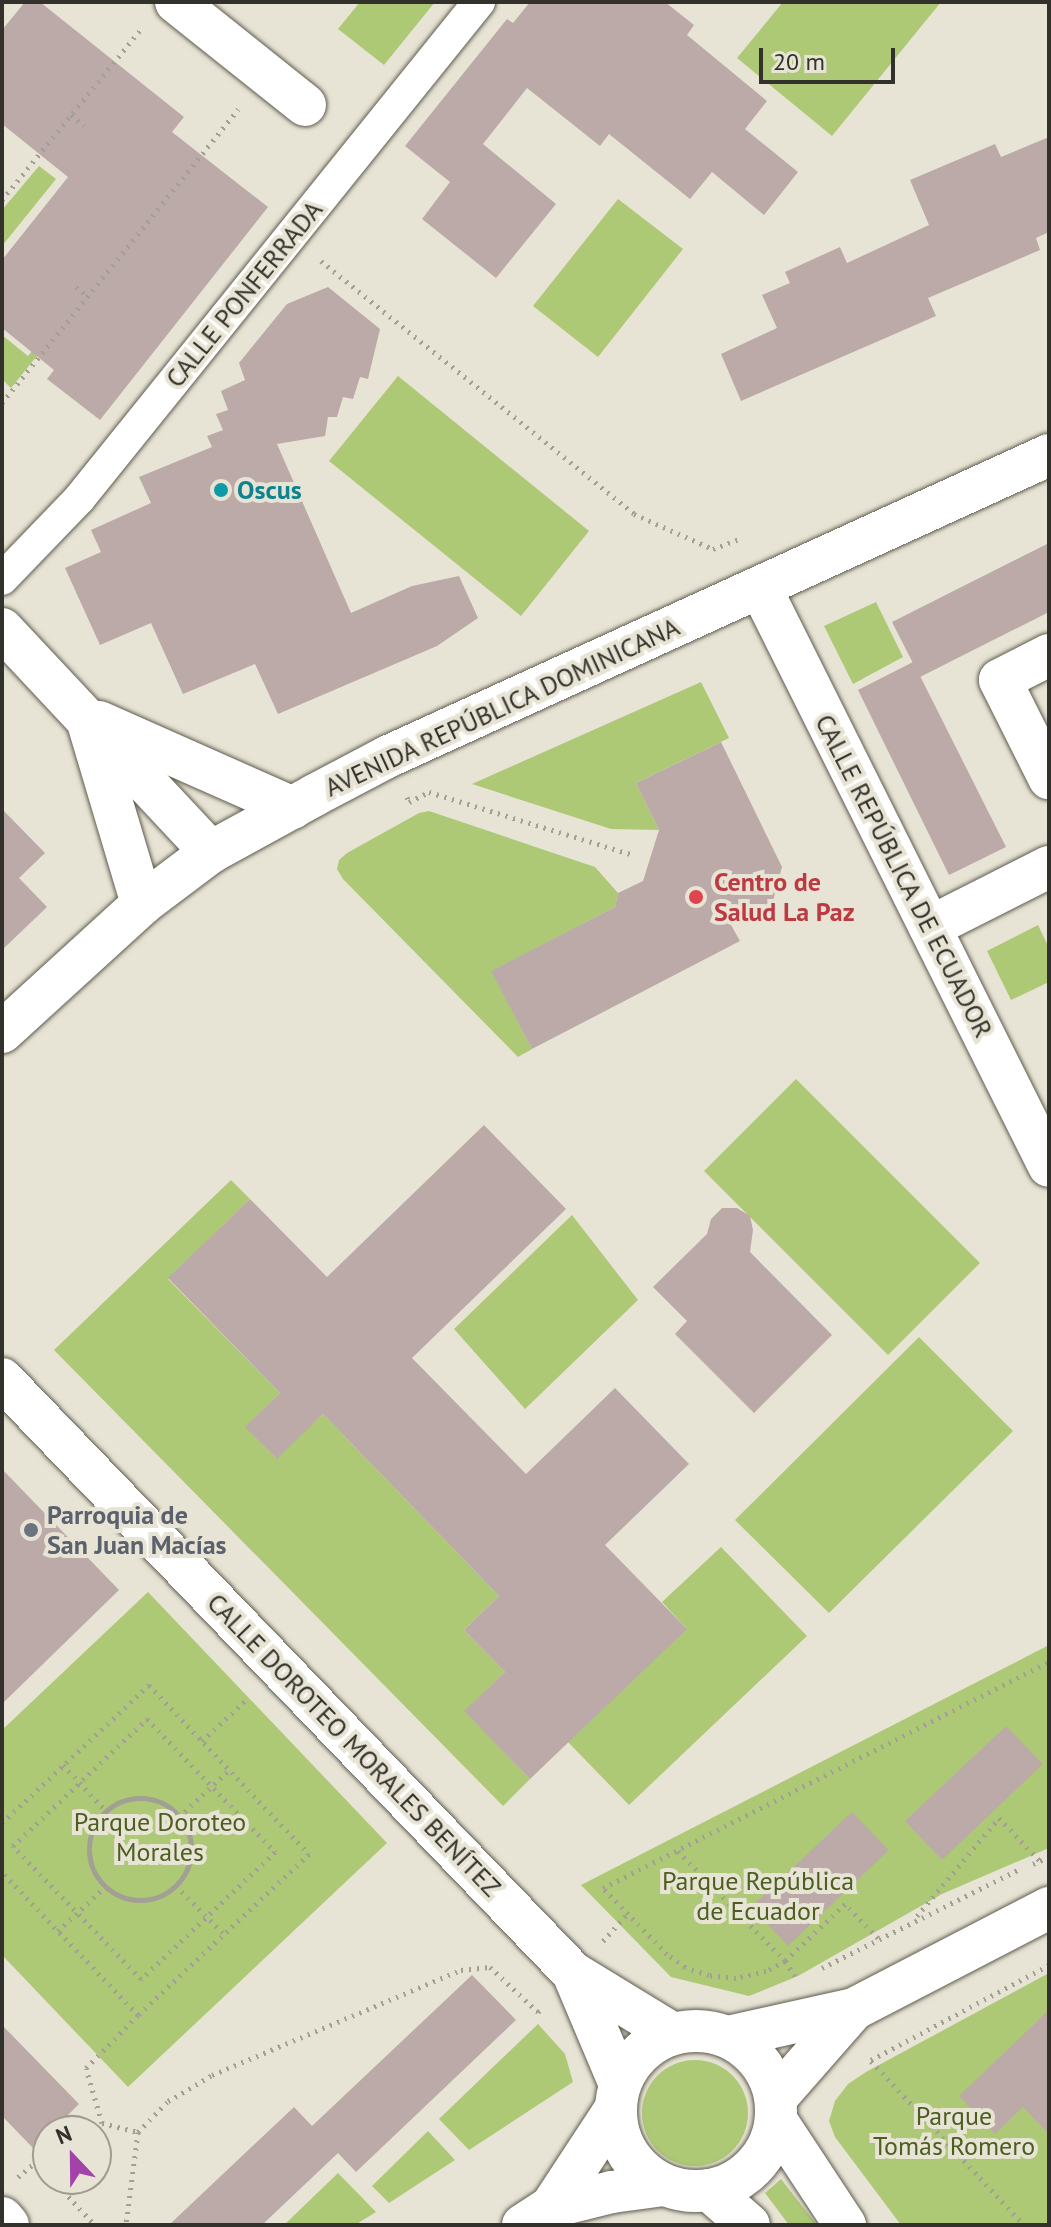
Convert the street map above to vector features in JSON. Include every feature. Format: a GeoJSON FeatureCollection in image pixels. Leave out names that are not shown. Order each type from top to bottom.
{"type":"FeatureCollection","features":[{"type":"Feature","properties":{"kind":"street","name":"CALLE PONFERRADA"},"geometry":{"type":"LineString","coordinates":[[2,579],[79,499],[479,2]]}},
{"type":"Feature","properties":{"kind":"street"},"geometry":{"type":"LineString","coordinates":[[160,13],[266,74],[305,105]]}},
{"type":"Feature","properties":{"kind":"street","name":"AVENIDA REPÚBLICA DOMINICANA"},"geometry":{"type":"LineString","coordinates":[[2,1032],[142,904],[211,852],[387,757],[1049,455]]}},
{"type":"Feature","properties":{"kind":"street","name":"CALLE REPÚBLICA DE ECUADOR"},"geometry":{"type":"LineString","coordinates":[[760,587],[1049,1166]]}},
{"type":"Feature","properties":{"kind":"street"},"geometry":{"type":"LineString","coordinates":[[2,629],[211,852]]}},
{"type":"Feature","properties":{"kind":"street"},"geometry":{"type":"LineString","coordinates":[[1049,655],[1000,680],[1049,778]]}},
{"type":"Feature","properties":{"kind":"street"},"geometry":{"type":"LineString","coordinates":[[87,717],[293,808]]}},
{"type":"Feature","properties":{"kind":"street"},"geometry":{"type":"LineString","coordinates":[[87,717],[142,904]]}},
{"type":"Feature","properties":{"kind":"street"},"geometry":{"type":"LineString","coordinates":[[930,927],[1049,867]]}},
{"type":"Feature","properties":{"kind":"street","name":"CALLE DOROTEO MORALES BENÍTEZ"},"geometry":{"type":"LineString","coordinates":[[2,1379],[573,1973],[673,2034]]}},
{"type":"Feature","properties":{"kind":"street"},"geometry":{"type":"LineString","coordinates":[[728,2037],[854,2009],[1049,1908]]}},
{"type":"Feature","properties":{"kind":"street","name":"CALLE DOROTEO MORALES BENÍTEZ"},"geometry":{"type":"LineString","coordinates":[[573,1973],[618,2096]]}},
{"type":"Feature","properties":{"kind":"street"},"geometry":{"type":"LineString","coordinates":[[618,2096],[619,2132],[628,2154],[644,2172],[664,2185],[686,2191],[709,2190],[733,2181],[754,2166],[769,2145],[776,2109],[854,2009]]}},
{"type":"Feature","properties":{"kind":"street"},"geometry":{"type":"LineString","coordinates":[[537,2216],[618,2096],[632,2062],[650,2045],[673,2034],[700,2031],[728,2037],[750,2052],[766,2072],[776,2109],[845,2225]]}},
{"type":"Feature","properties":{"kind":"street"},"geometry":{"type":"LineString","coordinates":[[537,2216],[612,2192],[664,2185]]}},
{"type":"Feature","properties":{"kind":"street"},"geometry":{"type":"LineString","coordinates":[[709,2190],[749,2225]]}},
{"type":"Feature","properties":{"kind":"street"},"geometry":{"type":"LineString","coordinates":[[8,2200],[8,2225]]}},
{"type":"Feature","properties":{"kind":"path"},"geometry":{"type":"LineString","coordinates":[[2,200],[160,13]]}},
{"type":"Feature","properties":{"kind":"path"},"geometry":{"type":"LineString","coordinates":[[2,403],[266,74]]}},
{"type":"Feature","properties":{"kind":"path"},"geometry":{"type":"LineString","coordinates":[[71,115],[84,126]]}},
{"type":"Feature","properties":{"kind":"path"},"geometry":{"type":"LineString","coordinates":[[319,260],[634,514],[713,549],[741,538]]}},
{"type":"Feature","properties":{"kind":"path"},"geometry":{"type":"LineString","coordinates":[[76,287],[89,297]]}},
{"type":"Feature","properties":{"kind":"path"},"geometry":{"type":"LineString","coordinates":[[387,757],[409,802],[429,792],[631,854]]}},
{"type":"Feature","properties":{"kind":"path"},"geometry":{"type":"LineString","coordinates":[[878,1938],[845,1904],[785,1961],[766,1971],[736,1978],[685,1967],[667,1954],[603,1888],[1049,1662]]}},
{"type":"Feature","properties":{"kind":"path"},"geometry":{"type":"LineString","coordinates":[[202,1741],[281,1668]]}},
{"type":"Feature","properties":{"kind":"path"},"geometry":{"type":"LineString","coordinates":[[2,1823],[149,1685],[309,1854],[86,2068],[100,2115]]}},
{"type":"Feature","properties":{"kind":"path"},"geometry":{"type":"LineString","coordinates":[[147,1719],[211,1786],[275,1852],[141,1979],[13,1846],[147,1719]]}},
{"type":"Feature","properties":{"kind":"path"},"geometry":{"type":"LineString","coordinates":[[63,1765],[106,1811]]}},
{"type":"Feature","properties":{"kind":"path"},"geometry":{"type":"LineString","coordinates":[[179,1817],[229,1770]]}},
{"type":"Feature","properties":{"kind":"path"},"geometry":{"type":"LineString","coordinates":[[144,1798],[160,1801],[179,1817],[190,1837],[191,1854],[176,1886],[145,1900],[127,1899],[106,1886],[91,1864],[88,1846],[93,1829],[106,1811],[128,1799],[144,1798]]}},
{"type":"Feature","properties":{"kind":"path"},"geometry":{"type":"LineString","coordinates":[[915,1918],[999,1818],[1040,1861]]}},
{"type":"Feature","properties":{"kind":"path"},"geometry":{"type":"LineString","coordinates":[[678,1851],[785,1961],[799,1982],[915,1918],[1049,1857]]}},
{"type":"Feature","properties":{"kind":"path"},"geometry":{"type":"LineString","coordinates":[[2,1872],[138,2015]]}},
{"type":"Feature","properties":{"kind":"path"},"geometry":{"type":"LineString","coordinates":[[58,1931],[106,1886]]}},
{"type":"Feature","properties":{"kind":"path"},"geometry":{"type":"LineString","coordinates":[[176,1886],[224,1934]]}},
{"type":"Feature","properties":{"kind":"path"},"geometry":{"type":"LineString","coordinates":[[862,2065],[1049,1965]]}},
{"type":"Feature","properties":{"kind":"path"},"geometry":{"type":"LineString","coordinates":[[126,2225],[138,2132],[168,2101],[212,2075],[461,1970],[490,1967],[538,2012],[573,1973]]}},
{"type":"Feature","properties":{"kind":"path"},"geometry":{"type":"LineString","coordinates":[[871,2061],[1024,2225]]}},
{"type":"Feature","properties":{"kind":"path"},"geometry":{"type":"LineString","coordinates":[[112,2126],[138,2132]]}},
{"type":"Feature","properties":{"kind":"path"},"geometry":{"type":"LineString","coordinates":[[8,2200],[32,2165]]}},
{"type":"Feature","properties":{"kind":"path"},"geometry":{"type":"LineString","coordinates":[[67,2195],[95,2225]]}},
{"type":"Feature","properties":{"kind":"green space"},"geometry":{"type":"Polygon","coordinates":[[[360,2],[435,2],[384,65],[338,29],[360,2]]]}},
{"type":"Feature","properties":{"kind":"green space"},"geometry":{"type":"Polygon","coordinates":[[[783,2],[941,2],[832,136],[737,58],[783,2]]]}},
{"type":"Feature","properties":{"kind":"green space"},"geometry":{"type":"Polygon","coordinates":[[[39,166],[56,179],[2,246],[2,210],[39,166]]]}},
{"type":"Feature","properties":{"kind":"green space"},"geometry":{"type":"Polygon","coordinates":[[[618,199],[683,249],[598,357],[533,306],[618,199]]]}},
{"type":"Feature","properties":{"kind":"green space"},"geometry":{"type":"Polygon","coordinates":[[[72,300],[78,305],[11,388],[2,379],[2,335],[28,356],[72,300]]]}},
{"type":"Feature","properties":{"kind":"green space"},"geometry":{"type":"Polygon","coordinates":[[[398,376],[589,531],[521,616],[329,461],[398,376]]]}},
{"type":"Feature","properties":{"kind":"green space"},"geometry":{"type":"Polygon","coordinates":[[[876,602],[903,657],[853,684],[824,626],[876,602]]]}},
{"type":"Feature","properties":{"kind":"green space"},"geometry":{"type":"Polygon","coordinates":[[[701,682],[729,738],[636,783],[659,830],[611,829],[472,784],[701,682]]]}},
{"type":"Feature","properties":{"kind":"green space"},"geometry":{"type":"Polygon","coordinates":[[[429,811],[595,867],[618,893],[615,907],[492,971],[532,1049],[518,1057],[343,879],[337,869],[339,860],[347,853],[419,813],[429,811]]]}},
{"type":"Feature","properties":{"kind":"green space"},"geometry":{"type":"Polygon","coordinates":[[[1038,925],[1049,948],[1049,982],[1011,1000],[987,951],[1038,925]]]}},
{"type":"Feature","properties":{"kind":"green space"},"geometry":{"type":"Polygon","coordinates":[[[796,1079],[980,1263],[888,1355],[704,1171],[796,1079]]]}},
{"type":"Feature","properties":{"kind":"green space"},"geometry":{"type":"Polygon","coordinates":[[[231,1180],[250,1199],[168,1279],[280,1393],[246,1427],[276,1458],[323,1414],[499,1596],[464,1630],[505,1672],[465,1711],[530,1779],[503,1806],[54,1350],[231,1180]]]}},
{"type":"Feature","properties":{"kind":"green space"},"geometry":{"type":"Polygon","coordinates":[[[572,1215],[638,1300],[525,1409],[454,1329],[572,1215]]]}},
{"type":"Feature","properties":{"kind":"green space"},"geometry":{"type":"Polygon","coordinates":[[[919,1337],[1013,1431],[829,1613],[735,1520],[919,1337]]]}},
{"type":"Feature","properties":{"kind":"green space"},"geometry":{"type":"Polygon","coordinates":[[[721,1547],[807,1636],[629,1805],[568,1742],[686,1628],[662,1602],[721,1547]]]}},
{"type":"Feature","properties":{"kind":"green space","name":"Parque Doroteo Morales"},"geometry":{"type":"Polygon","coordinates":[[[148,1592],[387,1843],[128,2087],[2,1955],[2,1730],[148,1592]]]}},
{"type":"Feature","properties":{"kind":"green space","name":"Parque República de Ecuador"},"geometry":{"type":"Polygon","coordinates":[[[1049,1645],[1049,1848],[942,1894],[798,1976],[749,1996],[671,1977],[581,1885],[1049,1645]]]}},
{"type":"Feature","properties":{"kind":"green space","name":"Parque Tomás Romero"},"geometry":{"type":"Polygon","coordinates":[[[1049,1973],[1049,2225],[901,2225],[835,2137],[829,2121],[835,2101],[848,2084],[866,2072],[1049,1973]]]}},
{"type":"Feature","properties":{"kind":"green space"},"geometry":{"type":"Polygon","coordinates":[[[538,2024],[565,2054],[573,2082],[469,2150],[439,2119],[538,2024]]]}},
{"type":"Feature","properties":{"kind":"green space"},"geometry":{"type":"Polygon","coordinates":[[[695,2060],[715,2064],[733,2075],[744,2093],[748,2113],[744,2133],[733,2151],[715,2162],[695,2166],[675,2162],[657,2151],[646,2133],[642,2113],[646,2093],[657,2075],[675,2064],[695,2060]]]}},
{"type":"Feature","properties":{"kind":"green space"},"geometry":{"type":"Polygon","coordinates":[[[428,2131],[455,2160],[389,2203],[372,2186],[428,2131]]]}},
{"type":"Feature","properties":{"kind":"green space"},"geometry":{"type":"Polygon","coordinates":[[[338,2173],[376,2212],[355,2225],[284,2225],[338,2173]]]}},
{"type":"Feature","properties":{"kind":"green space"},"geometry":{"type":"Polygon","coordinates":[[[781,2179],[817,2225],[789,2225],[765,2193],[781,2179]]]}},
{"type":"Feature","properties":{"kind":"building"},"geometry":{"type":"Polygon","coordinates":[[[25,2],[40,2],[184,117],[172,132],[268,207],[100,420],[47,379],[54,370],[2,328],[2,260],[68,177],[2,124],[2,30],[25,2]]]}},
{"type":"Feature","properties":{"kind":"building"},"geometry":{"type":"Polygon","coordinates":[[[530,2],[665,2],[694,25],[687,35],[767,101],[745,129],[798,172],[764,215],[712,172],[690,199],[609,134],[600,146],[527,88],[483,144],[556,204],[496,278],[422,219],[450,182],[405,146],[507,19],[513,23],[530,2]]]}},
{"type":"Feature","properties":{"kind":"building"},"geometry":{"type":"Polygon","coordinates":[[[1049,137],[1049,232],[1036,238],[1040,250],[928,298],[936,316],[741,401],[721,354],[777,328],[762,295],[790,283],[785,272],[840,247],[847,263],[929,225],[910,180],[995,144],[1001,157],[1049,137]]]}},
{"type":"Feature","properties":{"kind":"building","name":"Oscus"},"geometry":{"type":"Polygon","coordinates":[[[328,287],[380,329],[368,379],[360,377],[353,399],[343,397],[337,417],[328,417],[325,436],[277,444],[351,613],[412,586],[459,576],[478,618],[437,646],[278,714],[255,664],[183,694],[151,623],[100,645],[65,568],[101,552],[91,530],[151,503],[139,477],[212,447],[207,436],[223,430],[216,414],[228,410],[221,391],[245,380],[239,363],[287,304],[328,287]]]}},
{"type":"Feature","properties":{"kind":"building"},"geometry":{"type":"Polygon","coordinates":[[[1049,543],[1049,612],[920,677],[892,622],[1049,543]]]}},
{"type":"Feature","properties":{"kind":"building"},"geometry":{"type":"Polygon","coordinates":[[[913,662],[1006,847],[949,875],[858,690],[913,662]]]}},
{"type":"Feature","properties":{"kind":"building","name":"Centro de Salud La Paz"},"geometry":{"type":"Polygon","coordinates":[[[721,742],[782,867],[773,901],[730,923],[740,941],[532,1049],[491,971],[615,907],[618,893],[643,881],[659,830],[636,783],[721,742]]]}},
{"type":"Feature","properties":{"kind":"building"},"geometry":{"type":"Polygon","coordinates":[[[2,809],[45,853],[19,878],[47,907],[2,950],[2,809]]]}},
{"type":"Feature","properties":{"kind":"building"},"geometry":{"type":"Polygon","coordinates":[[[484,1125],[566,1209],[412,1358],[526,1474],[615,1388],[689,1464],[605,1545],[687,1629],[530,1779],[464,1711],[505,1672],[464,1630],[499,1596],[323,1414],[277,1459],[245,1427],[280,1393],[168,1278],[250,1199],[327,1277],[484,1125]]]}},
{"type":"Feature","properties":{"kind":"building"},"geometry":{"type":"Polygon","coordinates":[[[722,1208],[737,1208],[750,1216],[753,1230],[750,1252],[832,1335],[754,1413],[675,1334],[687,1321],[653,1287],[707,1234],[711,1219],[722,1208]]]}},
{"type":"Feature","properties":{"kind":"building","name":"Parroquia de San Juan Macías"},"geometry":{"type":"Polygon","coordinates":[[[2,1469],[119,1590],[2,1704],[2,1469]]]}},
{"type":"Feature","properties":{"kind":"building"},"geometry":{"type":"Polygon","coordinates":[[[1006,1726],[1043,1764],[942,1860],[905,1821],[1006,1726]]]}},
{"type":"Feature","properties":{"kind":"building"},"geometry":{"type":"Polygon","coordinates":[[[852,1812],[889,1850],[788,1946],[751,1907],[852,1812]]]}},
{"type":"Feature","properties":{"kind":"building"},"geometry":{"type":"Polygon","coordinates":[[[472,1975],[516,2020],[356,2172],[338,2153],[262,2225],[169,2225],[294,2107],[312,2126],[472,1975]]]}},
{"type":"Feature","properties":{"kind":"building"},"geometry":{"type":"Polygon","coordinates":[[[1049,2010],[1049,2134],[1023,2107],[995,2134],[959,2096],[1049,2010]]]}},
{"type":"Feature","properties":{"kind":"building"},"geometry":{"type":"Polygon","coordinates":[[[2,2025],[79,2104],[68,2115],[32,2115],[32,2147],[2,2116],[2,2025]]]}},
{"type":"Feature","properties":{"kind":"place","name":"Oscus"},"geometry":{"type":"Point","coordinates":[221,490]}},
{"type":"Feature","properties":{"kind":"place","name":"Centro de Salud La Paz"},"geometry":{"type":"Point","coordinates":[696,897]}},
{"type":"Feature","properties":{"kind":"place","name":"Parroquia de San Juan Macías"},"geometry":{"type":"Point","coordinates":[31,1530]}}]}
